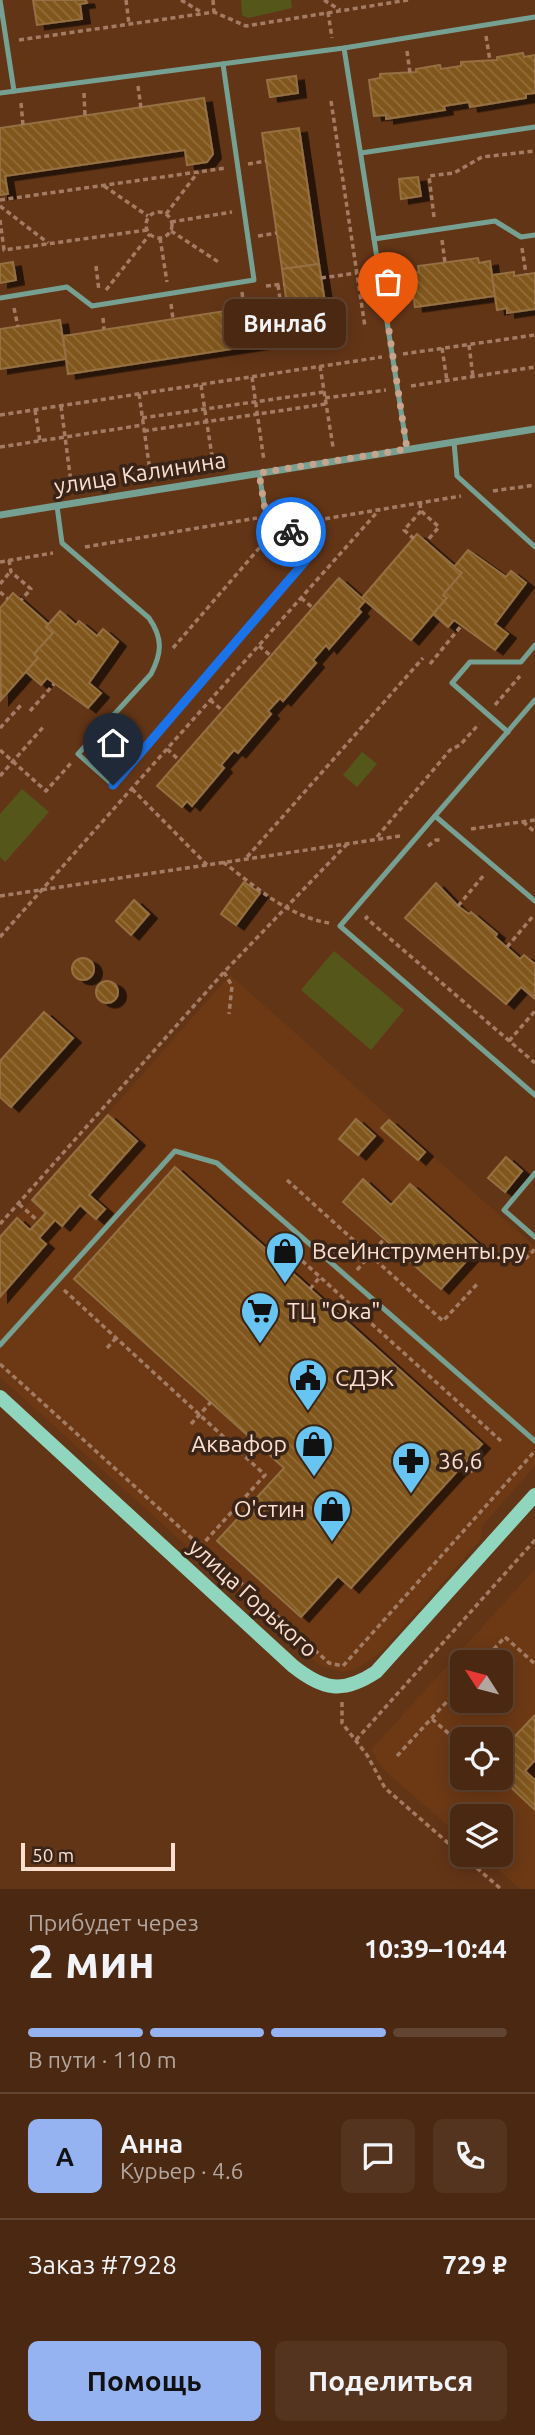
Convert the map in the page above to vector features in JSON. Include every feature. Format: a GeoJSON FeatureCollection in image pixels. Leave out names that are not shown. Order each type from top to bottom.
{"type":"FeatureCollection","features":[{"type":"Feature","properties":{"kind":"street","name":"улица Калинина"},"geometry":{"type":"LineString","coordinates":[[0,514],[535,429]]}},
{"type":"Feature","properties":{"kind":"street","name":"улица Горького"},"geometry":{"type":"LineString","coordinates":[[0,1398],[293,1667],[325,1686],[342,1687]]}},
{"type":"Feature","properties":{"kind":"street"},"geometry":{"type":"LineString","coordinates":[[342,1687],[359,1684],[392,1658],[535,1495]]}},
{"type":"Feature","properties":{"kind":"lane"},"geometry":{"type":"LineString","coordinates":[[0,0],[14,91]]}},
{"type":"Feature","properties":{"kind":"lane"},"geometry":{"type":"LineString","coordinates":[[0,93],[344,48],[535,17]]}},
{"type":"Feature","properties":{"kind":"lane"},"geometry":{"type":"LineString","coordinates":[[344,48],[407,449]]}},
{"type":"Feature","properties":{"kind":"lane"},"geometry":{"type":"LineString","coordinates":[[0,298],[67,287],[92,306],[254,280],[223,64]]}},
{"type":"Feature","properties":{"kind":"lane"},"geometry":{"type":"LineString","coordinates":[[361,153],[535,127]]}},
{"type":"Feature","properties":{"kind":"lane"},"geometry":{"type":"LineString","coordinates":[[374,239],[495,221],[521,237],[535,235]]}},
{"type":"Feature","properties":{"kind":"lane"},"geometry":{"type":"LineString","coordinates":[[454,442],[457,476],[535,548]]}},
{"type":"Feature","properties":{"kind":"lane"},"geometry":{"type":"LineString","coordinates":[[57,506],[62,543],[142,612],[158,631],[159,659],[150,674],[78,754],[113,785],[313,552],[265,509],[262,473]]}},
{"type":"Feature","properties":{"kind":"lane"},"geometry":{"type":"LineString","coordinates":[[508,732],[452,683],[470,662],[520,662],[535,645]]}},
{"type":"Feature","properties":{"kind":"lane"},"geometry":{"type":"LineString","coordinates":[[535,700],[340,926],[535,1095]]}},
{"type":"Feature","properties":{"kind":"lane"},"geometry":{"type":"LineString","coordinates":[[435,816],[535,901]]}},
{"type":"Feature","properties":{"kind":"lane"},"geometry":{"type":"LineString","coordinates":[[0,1345],[175,1151],[217,1163],[535,1441]]}},
{"type":"Feature","properties":{"kind":"lane"},"geometry":{"type":"LineString","coordinates":[[535,1173],[504,1210],[535,1237]]}},
{"type":"Feature","properties":{"kind":"path"},"geometry":{"type":"LineString","coordinates":[[126,0],[130,24]]}},
{"type":"Feature","properties":{"kind":"path"},"geometry":{"type":"LineString","coordinates":[[181,0],[203,13]]}},
{"type":"Feature","properties":{"kind":"path"},"geometry":{"type":"LineString","coordinates":[[324,0],[342,12]]}},
{"type":"Feature","properties":{"kind":"path"},"geometry":{"type":"LineString","coordinates":[[7,42],[214,12],[246,26],[408,0]]}},
{"type":"Feature","properties":{"kind":"path"},"geometry":{"type":"LineString","coordinates":[[214,1],[214,12]]}},
{"type":"Feature","properties":{"kind":"path"},"geometry":{"type":"LineString","coordinates":[[328,12],[333,49]]}},
{"type":"Feature","properties":{"kind":"path"},"geometry":{"type":"LineString","coordinates":[[484,25],[490,61]]}},
{"type":"Feature","properties":{"kind":"path"},"geometry":{"type":"LineString","coordinates":[[406,38],[410,73]]}},
{"type":"Feature","properties":{"kind":"path"},"geometry":{"type":"LineString","coordinates":[[138,85],[141,108]]}},
{"type":"Feature","properties":{"kind":"path"},"geometry":{"type":"LineString","coordinates":[[83,93],[86,116]]}},
{"type":"Feature","properties":{"kind":"path"},"geometry":{"type":"LineString","coordinates":[[21,101],[23,125]]}},
{"type":"Feature","properties":{"kind":"path"},"geometry":{"type":"LineString","coordinates":[[331,101],[365,327]]}},
{"type":"Feature","properties":{"kind":"path"},"geometry":{"type":"LineString","coordinates":[[445,263],[429,177],[454,173],[482,157],[535,151]]}},
{"type":"Feature","properties":{"kind":"path"},"geometry":{"type":"LineString","coordinates":[[0,200],[238,166]]}},
{"type":"Feature","properties":{"kind":"path"},"geometry":{"type":"LineString","coordinates":[[166,214],[198,172]]}},
{"type":"Feature","properties":{"kind":"path"},"geometry":{"type":"LineString","coordinates":[[102,185],[148,216]]}},
{"type":"Feature","properties":{"kind":"path"},"geometry":{"type":"LineString","coordinates":[[0,206],[49,243]]}},
{"type":"Feature","properties":{"kind":"path"},"geometry":{"type":"LineString","coordinates":[[171,222],[244,210]]}},
{"type":"Feature","properties":{"kind":"path"},"geometry":{"type":"LineString","coordinates":[[148,216],[156,212],[166,214],[171,222],[170,231],[160,238]]}},
{"type":"Feature","properties":{"kind":"path"},"geometry":{"type":"LineString","coordinates":[[96,266],[100,297],[148,232],[148,216]]}},
{"type":"Feature","properties":{"kind":"path"},"geometry":{"type":"LineString","coordinates":[[0,220],[4,250],[148,232],[160,238]]}},
{"type":"Feature","properties":{"kind":"path"},"geometry":{"type":"LineString","coordinates":[[170,231],[220,263]]}},
{"type":"Feature","properties":{"kind":"path"},"geometry":{"type":"LineString","coordinates":[[521,237],[526,274]]}},
{"type":"Feature","properties":{"kind":"path"},"geometry":{"type":"LineString","coordinates":[[160,238],[173,319]]}},
{"type":"Feature","properties":{"kind":"path"},"geometry":{"type":"LineString","coordinates":[[321,278],[357,273]]}},
{"type":"Feature","properties":{"kind":"path"},"geometry":{"type":"LineString","coordinates":[[254,280],[262,287],[284,284]]}},
{"type":"Feature","properties":{"kind":"path"},"geometry":{"type":"LineString","coordinates":[[278,285],[281,306]]}},
{"type":"Feature","properties":{"kind":"path"},"geometry":{"type":"LineString","coordinates":[[12,296],[18,327]]}},
{"type":"Feature","properties":{"kind":"path"},"geometry":{"type":"LineString","coordinates":[[0,415],[535,335]]}},
{"type":"Feature","properties":{"kind":"path"},"geometry":{"type":"LineString","coordinates":[[469,345],[473,377]]}},
{"type":"Feature","properties":{"kind":"path"},"geometry":{"type":"LineString","coordinates":[[442,348],[447,381]]}},
{"type":"Feature","properties":{"kind":"path"},"geometry":{"type":"LineString","coordinates":[[320,366],[335,461]]}},
{"type":"Feature","properties":{"kind":"path"},"geometry":{"type":"LineString","coordinates":[[325,398],[535,367]]}},
{"type":"Feature","properties":{"kind":"path"},"geometry":{"type":"LineString","coordinates":[[252,377],[258,414],[262,473]]}},
{"type":"Feature","properties":{"kind":"path"},"geometry":{"type":"LineString","coordinates":[[201,385],[216,480]]}},
{"type":"Feature","properties":{"kind":"path"},"geometry":{"type":"LineString","coordinates":[[142,418],[324,392]]}},
{"type":"Feature","properties":{"kind":"path"},"geometry":{"type":"LineString","coordinates":[[139,394],[153,490]]}},
{"type":"Feature","properties":{"kind":"path"},"geometry":{"type":"LineString","coordinates":[[144,431],[326,404]]}},
{"type":"Feature","properties":{"kind":"path"},"geometry":{"type":"LineString","coordinates":[[61,406],[74,503]]}},
{"type":"Feature","properties":{"kind":"path"},"geometry":{"type":"LineString","coordinates":[[35,410],[40,441]]}},
{"type":"Feature","properties":{"kind":"path"},"geometry":{"type":"LineString","coordinates":[[0,447],[143,425]]}},
{"type":"Feature","properties":{"kind":"path"},"geometry":{"type":"LineString","coordinates":[[284,526],[535,485]]}},
{"type":"Feature","properties":{"kind":"path"},"geometry":{"type":"LineString","coordinates":[[420,503],[421,511],[439,527],[426,542]]}},
{"type":"Feature","properties":{"kind":"path"},"geometry":{"type":"LineString","coordinates":[[0,937],[379,510]]}},
{"type":"Feature","properties":{"kind":"path"},"geometry":{"type":"LineString","coordinates":[[414,538],[404,530],[421,511]]}},
{"type":"Feature","properties":{"kind":"path"},"geometry":{"type":"LineString","coordinates":[[0,562],[272,515]]}},
{"type":"Feature","properties":{"kind":"path"},"geometry":{"type":"LineString","coordinates":[[150,674],[261,546]]}},
{"type":"Feature","properties":{"kind":"path"},"geometry":{"type":"LineString","coordinates":[[9,560],[11,572],[31,589],[21,600]]}},
{"type":"Feature","properties":{"kind":"path"},"geometry":{"type":"LineString","coordinates":[[0,584],[11,572]]}},
{"type":"Feature","properties":{"kind":"path"},"geometry":{"type":"LineString","coordinates":[[0,592],[8,599]]}},
{"type":"Feature","properties":{"kind":"path"},"geometry":{"type":"LineString","coordinates":[[301,598],[313,608]]}},
{"type":"Feature","properties":{"kind":"path"},"geometry":{"type":"LineString","coordinates":[[430,664],[461,626]]}},
{"type":"Feature","properties":{"kind":"path"},"geometry":{"type":"LineString","coordinates":[[259,645],[271,656]]}},
{"type":"Feature","properties":{"kind":"path"},"geometry":{"type":"LineString","coordinates":[[246,859],[423,658]]}},
{"type":"Feature","properties":{"kind":"path"},"geometry":{"type":"LineString","coordinates":[[376,839],[450,750],[460,745],[527,667]]}},
{"type":"Feature","properties":{"kind":"path"},"geometry":{"type":"LineString","coordinates":[[30,711],[54,684]]}},
{"type":"Feature","properties":{"kind":"path"},"geometry":{"type":"LineString","coordinates":[[210,700],[223,710]]}},
{"type":"Feature","properties":{"kind":"path"},"geometry":{"type":"LineString","coordinates":[[0,728],[22,704]]}},
{"type":"Feature","properties":{"kind":"path"},"geometry":{"type":"LineString","coordinates":[[0,776],[45,725]]}},
{"type":"Feature","properties":{"kind":"path"},"geometry":{"type":"LineString","coordinates":[[167,749],[179,760]]}},
{"type":"Feature","properties":{"kind":"path"},"geometry":{"type":"LineString","coordinates":[[0,750],[46,791],[78,754]]}},
{"type":"Feature","properties":{"kind":"path"},"geometry":{"type":"LineString","coordinates":[[132,789],[207,865]]}},
{"type":"Feature","properties":{"kind":"path"},"geometry":{"type":"LineString","coordinates":[[454,832],[535,820]]}},
{"type":"Feature","properties":{"kind":"path"},"geometry":{"type":"LineString","coordinates":[[522,821],[535,832]]}},
{"type":"Feature","properties":{"kind":"path"},"geometry":{"type":"LineString","coordinates":[[0,896],[349,842],[419,834]]}},
{"type":"Feature","properties":{"kind":"path"},"geometry":{"type":"LineString","coordinates":[[419,856],[436,840],[444,840]]}},
{"type":"Feature","properties":{"kind":"path"},"geometry":{"type":"LineString","coordinates":[[0,1224],[224,972],[349,842]]}},
{"type":"Feature","properties":{"kind":"path"},"geometry":{"type":"LineString","coordinates":[[223,862],[285,908],[308,920],[340,926]]}},
{"type":"Feature","properties":{"kind":"path"},"geometry":{"type":"LineString","coordinates":[[478,866],[495,881]]}},
{"type":"Feature","properties":{"kind":"path"},"geometry":{"type":"LineString","coordinates":[[458,906],[486,873]]}},
{"type":"Feature","properties":{"kind":"path"},"geometry":{"type":"LineString","coordinates":[[507,947],[535,915],[525,906]]}},
{"type":"Feature","properties":{"kind":"path"},"geometry":{"type":"LineString","coordinates":[[375,907],[366,918],[535,1063]]}},
{"type":"Feature","properties":{"kind":"path"},"geometry":{"type":"LineString","coordinates":[[224,972],[232,986],[229,1014]]}},
{"type":"Feature","properties":{"kind":"path"},"geometry":{"type":"LineString","coordinates":[[509,1041],[535,1011]]}},
{"type":"Feature","properties":{"kind":"path"},"geometry":{"type":"LineString","coordinates":[[287,1180],[443,1321],[479,1282]]}},
{"type":"Feature","properties":{"kind":"path"},"geometry":{"type":"LineString","coordinates":[[18,1203],[38,1221]]}},
{"type":"Feature","properties":{"kind":"path"},"geometry":{"type":"LineString","coordinates":[[277,1238],[501,1441]]}},
{"type":"Feature","properties":{"kind":"path"},"geometry":{"type":"LineString","coordinates":[[337,1292],[384,1239]]}},
{"type":"Feature","properties":{"kind":"path"},"geometry":{"type":"LineString","coordinates":[[525,1259],[535,1249]]}},
{"type":"Feature","properties":{"kind":"path"},"geometry":{"type":"LineString","coordinates":[[310,1289],[320,1277]]}},
{"type":"Feature","properties":{"kind":"path"},"geometry":{"type":"LineString","coordinates":[[56,1283],[265,1475],[201,1546]]}},
{"type":"Feature","properties":{"kind":"path"},"geometry":{"type":"LineString","coordinates":[[107,1348],[116,1338]]}},
{"type":"Feature","properties":{"kind":"path"},"geometry":{"type":"LineString","coordinates":[[0,1364],[329,1663],[343,1665],[535,1451]]}},
{"type":"Feature","properties":{"kind":"path"},"geometry":{"type":"LineString","coordinates":[[191,1424],[211,1402]]}},
{"type":"Feature","properties":{"kind":"path"},"geometry":{"type":"LineString","coordinates":[[464,1464],[473,1472]]}},
{"type":"Feature","properties":{"kind":"path"},"geometry":{"type":"LineString","coordinates":[[356,1740],[535,1540]]}},
{"type":"Feature","properties":{"kind":"path"},"geometry":{"type":"LineString","coordinates":[[493,1650],[505,1637],[535,1664]]}},
{"type":"Feature","properties":{"kind":"path"},"geometry":{"type":"LineString","coordinates":[[342,1687],[342,1723],[356,1740],[385,1788],[500,1889]]}},
{"type":"Feature","properties":{"kind":"path"},"geometry":{"type":"LineString","coordinates":[[397,1756],[450,1698]]}},
{"type":"Feature","properties":{"kind":"path"},"geometry":{"type":"LineString","coordinates":[[432,1718],[450,1734]]}},
{"type":"Feature","properties":{"kind":"shaded area"},"geometry":{"type":"Polygon","coordinates":[[[241,0],[291,0],[292,8],[248,18],[242,15],[241,0]]]}},
{"type":"Feature","properties":{"kind":"shaded area"},"geometry":{"type":"Polygon","coordinates":[[[362,752],[377,764],[357,787],[343,775],[362,752]]]}},
{"type":"Feature","properties":{"kind":"shaded area"},"geometry":{"type":"Polygon","coordinates":[[[22,789],[49,812],[5,862],[0,857],[0,814],[22,789]]]}},
{"type":"Feature","properties":{"kind":"shaded area"},"geometry":{"type":"Polygon","coordinates":[[[334,951],[404,1010],[371,1050],[301,990],[334,951]]]}},
{"type":"Feature","properties":{"kind":"shaded area"},"geometry":{"type":"Polygon","coordinates":[[[230,975],[535,1247],[535,1466],[482,1526],[481,1539],[381,1652],[356,1669],[343,1672],[319,1665],[306,1654],[0,1377],[0,1236],[230,975]]]}},
{"type":"Feature","properties":{"kind":"shaded area"},"geometry":{"type":"Polygon","coordinates":[[[535,1569],[535,1889],[520,1889],[495,1867],[513,1867],[513,1804],[450,1804],[450,1828],[384,1770],[371,1750],[450,1663],[450,1713],[513,1713],[513,1650],[462,1650],[535,1569]]]}},
{"type":"Feature","properties":{"kind":"building"},"geometry":{"type":"Polygon","coordinates":[[[33,0],[86,0],[87,3],[80,4],[82,19],[37,25],[33,0]]]}},
{"type":"Feature","properties":{"kind":"building"},"geometry":{"type":"Polygon","coordinates":[[[523,53],[524,57],[535,55],[535,93],[526,94],[526,98],[470,107],[469,102],[444,106],[445,110],[386,119],[386,115],[374,116],[369,80],[380,78],[380,74],[416,72],[416,69],[440,65],[441,69],[461,66],[461,62],[497,60],[497,57],[523,53]]]}},
{"type":"Feature","properties":{"kind":"building"},"geometry":{"type":"Polygon","coordinates":[[[296,76],[298,93],[270,97],[267,80],[296,76]]]}},
{"type":"Feature","properties":{"kind":"building"},"geometry":{"type":"Polygon","coordinates":[[[204,98],[213,154],[207,162],[187,165],[185,150],[5,176],[8,194],[0,195],[0,128],[204,98]]]}},
{"type":"Feature","properties":{"kind":"building"},"geometry":{"type":"Polygon","coordinates":[[[299,128],[319,264],[282,269],[262,133],[299,128]]]}},
{"type":"Feature","properties":{"kind":"building"},"geometry":{"type":"Polygon","coordinates":[[[418,177],[421,196],[401,199],[399,179],[418,177]]]}},
{"type":"Feature","properties":{"kind":"building"},"geometry":{"type":"Polygon","coordinates":[[[478,258],[479,263],[490,261],[495,296],[415,307],[410,273],[419,272],[418,266],[478,258]]]}},
{"type":"Feature","properties":{"kind":"building"},"geometry":{"type":"Polygon","coordinates":[[[13,262],[16,280],[0,283],[0,264],[13,262]]]}},
{"type":"Feature","properties":{"kind":"building"},"geometry":{"type":"Polygon","coordinates":[[[319,264],[330,334],[277,342],[272,307],[287,305],[282,269],[319,264]]]}},
{"type":"Feature","properties":{"kind":"building"},"geometry":{"type":"Polygon","coordinates":[[[514,272],[514,276],[535,273],[535,309],[507,313],[507,308],[497,310],[492,275],[514,272]]]}},
{"type":"Feature","properties":{"kind":"building"},"geometry":{"type":"Polygon","coordinates":[[[271,304],[277,342],[68,374],[63,336],[271,304]]]}},
{"type":"Feature","properties":{"kind":"building"},"geometry":{"type":"Polygon","coordinates":[[[60,320],[66,359],[0,369],[0,329],[60,320]]]}},
{"type":"Feature","properties":{"kind":"building"},"geometry":{"type":"Polygon","coordinates":[[[417,534],[462,573],[443,595],[447,598],[411,640],[362,598],[417,534]]]}},
{"type":"Feature","properties":{"kind":"building"},"geometry":{"type":"Polygon","coordinates":[[[468,550],[506,577],[511,571],[526,583],[495,624],[508,634],[495,650],[454,620],[448,627],[433,614],[447,598],[443,595],[462,573],[454,567],[468,550]]]}},
{"type":"Feature","properties":{"kind":"building"},"geometry":{"type":"Polygon","coordinates":[[[339,578],[365,601],[358,609],[361,612],[329,649],[326,645],[313,660],[316,663],[283,701],[280,698],[268,711],[271,714],[238,753],[234,750],[221,765],[224,768],[192,806],[187,801],[182,807],[157,786],[339,578]]]}},
{"type":"Feature","properties":{"kind":"building"},"geometry":{"type":"Polygon","coordinates":[[[13,593],[48,624],[46,627],[53,633],[34,654],[38,658],[1,700],[0,608],[13,593]]]}},
{"type":"Feature","properties":{"kind":"building"},"geometry":{"type":"Polygon","coordinates":[[[60,611],[76,625],[79,621],[97,636],[103,629],[118,642],[89,683],[101,693],[88,708],[47,678],[41,685],[26,672],[38,658],[34,654],[53,633],[46,627],[60,611]]]}},
{"type":"Feature","properties":{"kind":"building"},"geometry":{"type":"Polygon","coordinates":[[[244,882],[260,893],[236,925],[221,914],[244,882]]]}},
{"type":"Feature","properties":{"kind":"building"},"geometry":{"type":"Polygon","coordinates":[[[436,883],[458,906],[469,914],[471,912],[497,934],[495,937],[520,959],[524,955],[535,964],[535,999],[521,987],[506,1004],[405,918],[436,883]]]}},
{"type":"Feature","properties":{"kind":"building"},"geometry":{"type":"Polygon","coordinates":[[[134,900],[149,914],[131,935],[116,921],[134,900]]]}},
{"type":"Feature","properties":{"kind":"building"},"geometry":{"type":"Polygon","coordinates":[[[83,958],[91,961],[94,969],[91,977],[83,980],[75,977],[72,969],[75,961],[83,958]]]}},
{"type":"Feature","properties":{"kind":"building"},"geometry":{"type":"Polygon","coordinates":[[[107,981],[115,984],[118,992],[115,1000],[107,1003],[99,1000],[96,992],[99,984],[107,981]]]}},
{"type":"Feature","properties":{"kind":"building"},"geometry":{"type":"Polygon","coordinates":[[[44,1012],[73,1038],[11,1107],[0,1097],[0,1061],[44,1012]]]}},
{"type":"Feature","properties":{"kind":"building"},"geometry":{"type":"Polygon","coordinates":[[[108,1115],[137,1141],[89,1195],[105,1209],[96,1219],[80,1205],[62,1226],[55,1220],[39,1238],[46,1244],[0,1297],[0,1237],[17,1218],[30,1230],[46,1213],[32,1200],[108,1115]]]}},
{"type":"Feature","properties":{"kind":"building"},"geometry":{"type":"Polygon","coordinates":[[[356,1119],[375,1136],[358,1155],[339,1139],[356,1119]]]}},
{"type":"Feature","properties":{"kind":"building"},"geometry":{"type":"Polygon","coordinates":[[[389,1120],[425,1152],[418,1160],[381,1128],[389,1120]]]}},
{"type":"Feature","properties":{"kind":"building"},"geometry":{"type":"Polygon","coordinates":[[[506,1157],[522,1171],[505,1192],[488,1178],[506,1157]]]}},
{"type":"Feature","properties":{"kind":"building","name":"ТЦ \"Ока\""},"geometry":{"type":"Polygon","coordinates":[[[175,1167],[482,1444],[351,1588],[338,1576],[301,1617],[217,1541],[284,1468],[74,1279],[175,1167]]]}},
{"type":"Feature","properties":{"kind":"building"},"geometry":{"type":"Polygon","coordinates":[[[363,1179],[391,1205],[410,1184],[480,1246],[441,1289],[343,1202],[363,1179]]]}},
{"type":"Feature","properties":{"kind":"building"},"geometry":{"type":"Polygon","coordinates":[[[535,1715],[535,1760],[525,1771],[535,1780],[535,1810],[513,1789],[513,1738],[535,1715]]]}},
{"type":"Feature","properties":{"kind":"way so far"},"geometry":{"type":"LineString","coordinates":[[291,532],[265,509],[259,473],[407,449],[388,324]]}},
{"type":"Feature","properties":{"kind":"place","name":"Винлаб"},"geometry":{"type":"Point","coordinates":[388,324]}},
{"type":"Feature","properties":{"kind":"place","name":"ВсеИнструменты.ру"},"geometry":{"type":"Point","coordinates":[285,1285]}},
{"type":"Feature","properties":{"kind":"place","name":"ТЦ \"Ока\""},"geometry":{"type":"Point","coordinates":[260,1345]}},
{"type":"Feature","properties":{"kind":"place","name":"СДЭК"},"geometry":{"type":"Point","coordinates":[308,1412]}},
{"type":"Feature","properties":{"kind":"place","name":"Аквафор"},"geometry":{"type":"Point","coordinates":[314,1478]}},
{"type":"Feature","properties":{"kind":"place","name":"36,6"},"geometry":{"type":"Point","coordinates":[411,1495]}},
{"type":"Feature","properties":{"kind":"place","name":"О'стин"},"geometry":{"type":"Point","coordinates":[332,1543]}},
{"type":"Feature","properties":{"kind":"route"},"geometry":{"type":"LineString","coordinates":[[113,785],[313,552],[291,532]]}}]}
